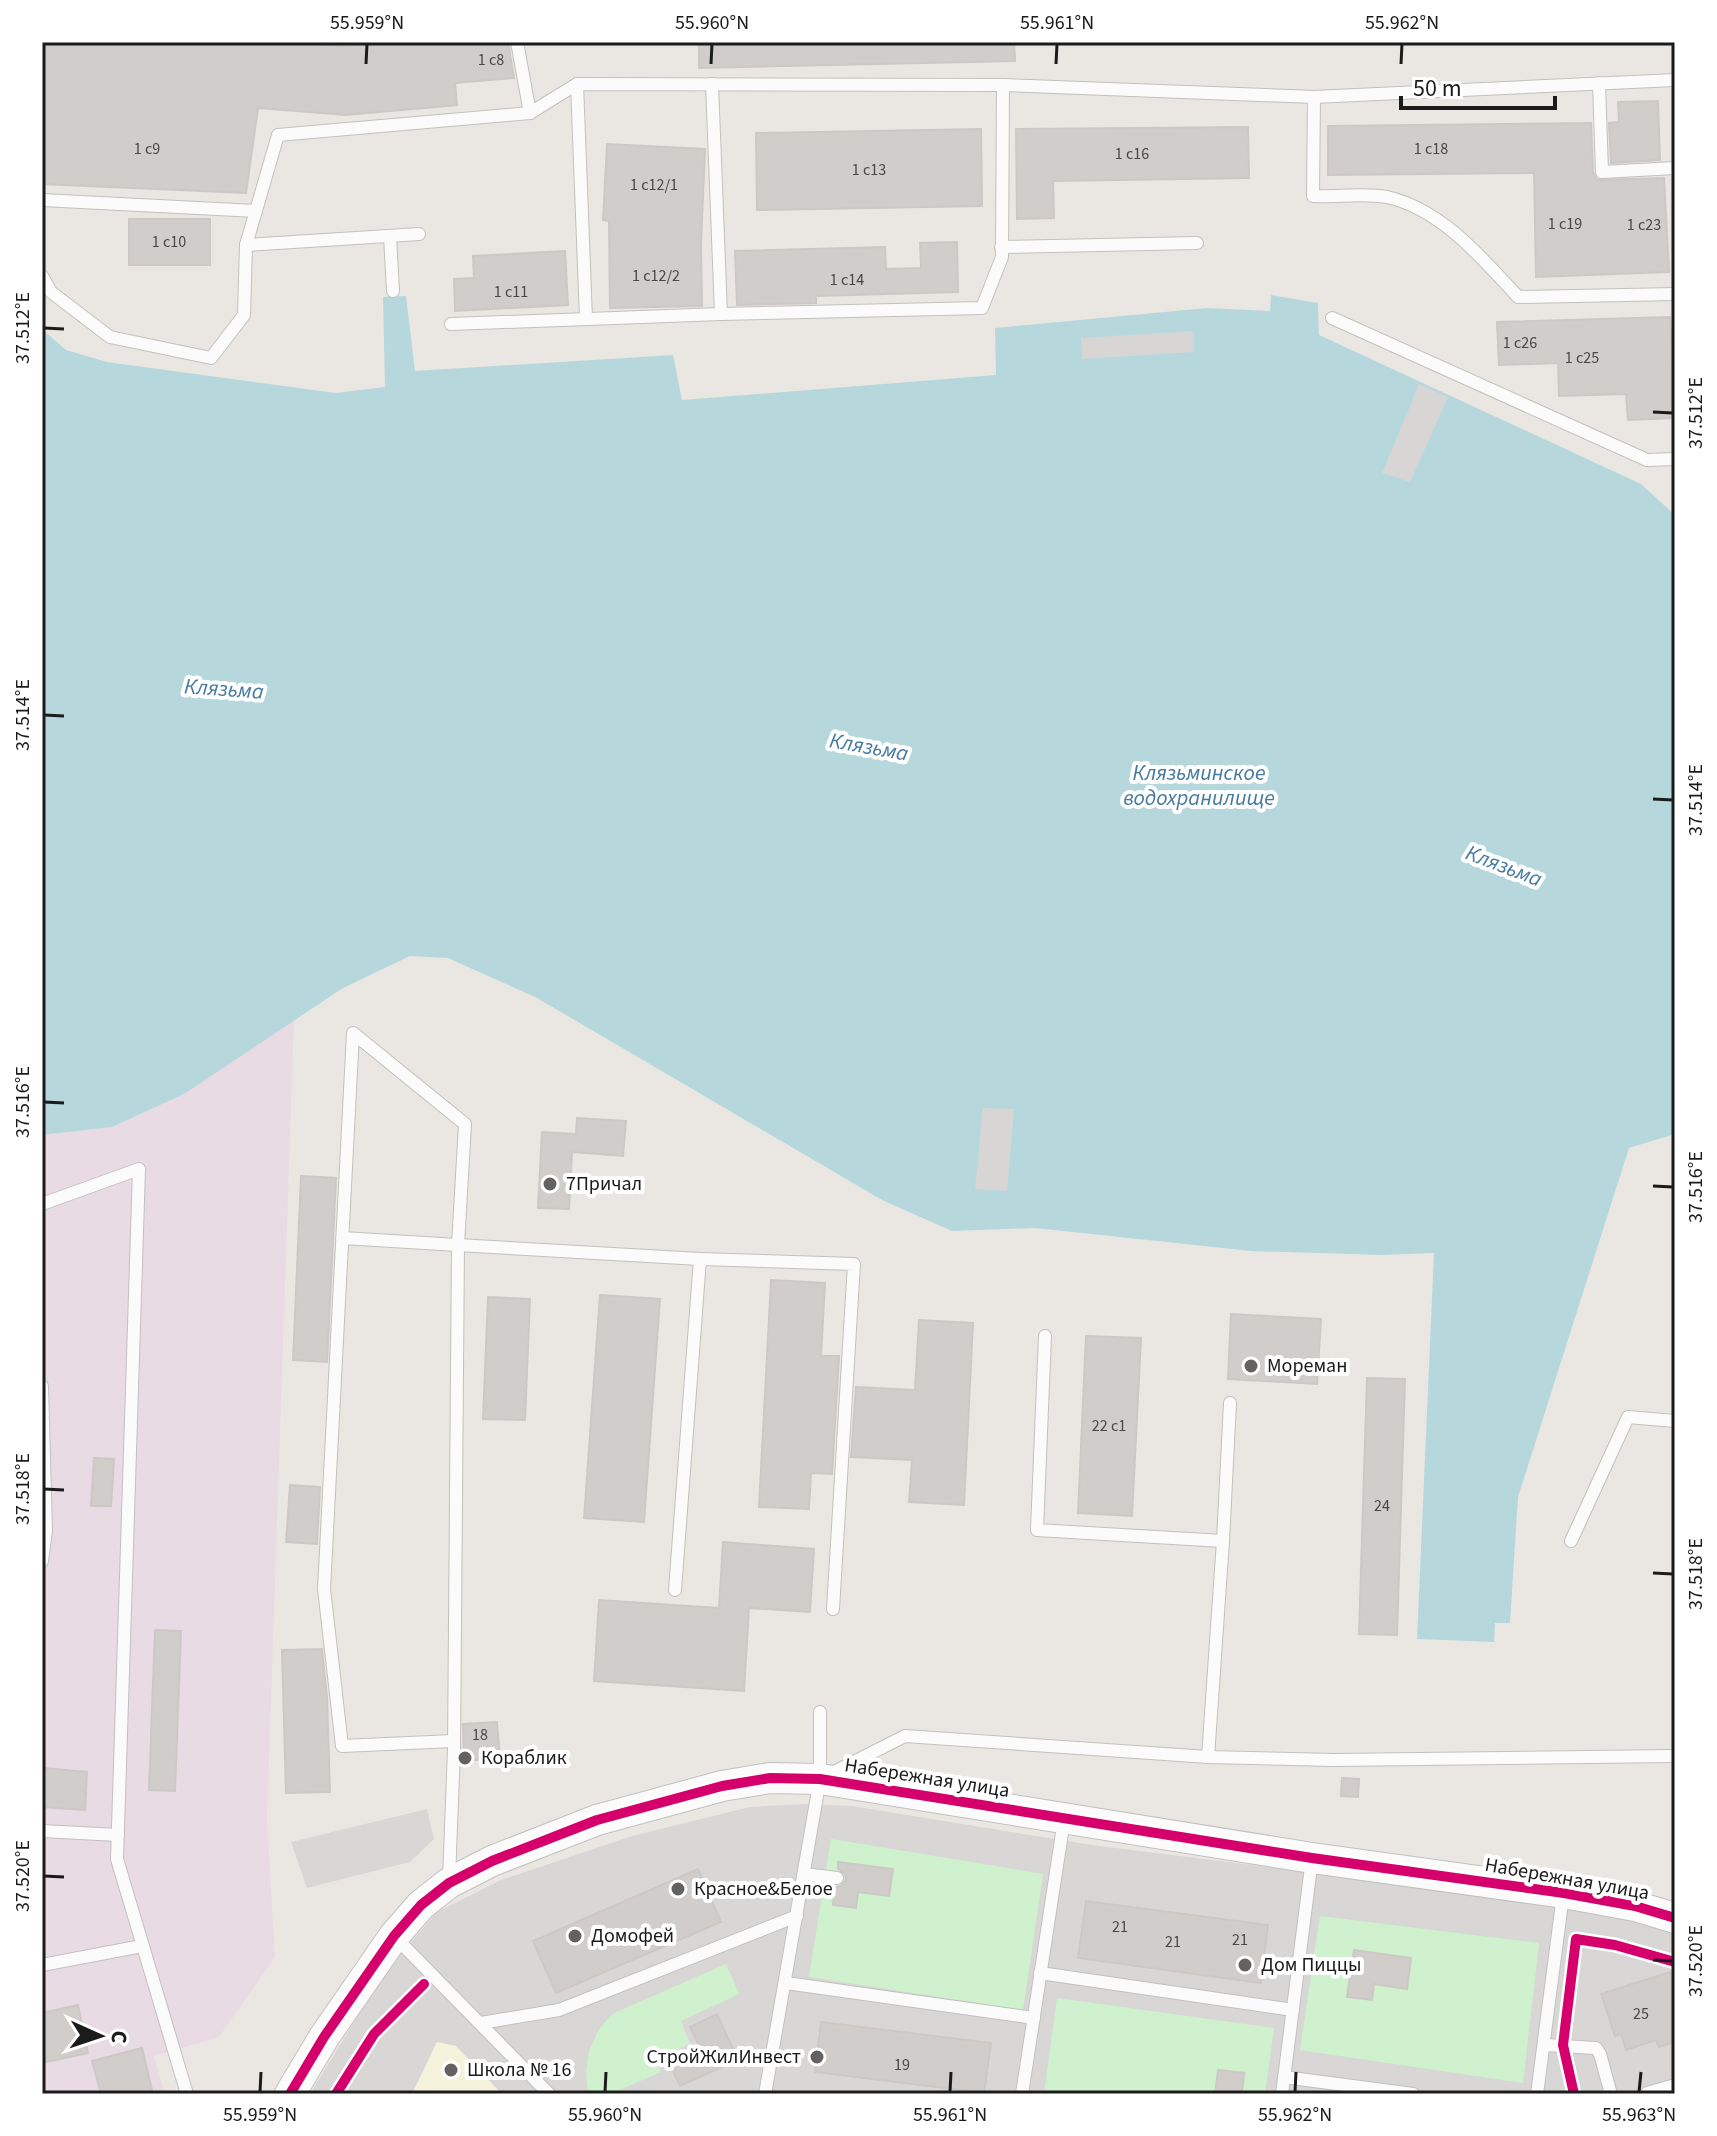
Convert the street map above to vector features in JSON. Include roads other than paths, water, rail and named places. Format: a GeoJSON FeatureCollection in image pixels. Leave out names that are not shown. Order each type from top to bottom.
{"type":"FeatureCollection","features":[{"type":"Feature","properties":{"kind":"street","name":"Набережная улица"},"geometry":{"type":"LineString","coordinates":[[290,2094],[324,2037],[394,1936],[421,1905],[449,1883],[492,1861],[597,1820],[722,1786],[770,1778],[820,1779],[1312,1858],[1564,1893],[1635,1906],[1675,1918]]}},
{"type":"Feature","properties":{"kind":"lane"},"geometry":{"type":"LineString","coordinates":[[517,42],[530,113]]}},
{"type":"Feature","properties":{"kind":"lane"},"geometry":{"type":"LineString","coordinates":[[42,276],[51,292],[110,337],[211,358],[244,315],[246,245],[278,135],[530,113],[577,84],[1003,85],[1314,97],[1675,80]]}},
{"type":"Feature","properties":{"kind":"lane"},"geometry":{"type":"LineString","coordinates":[[1599,83],[1602,172],[1675,168]]}},
{"type":"Feature","properties":{"kind":"lane"},"geometry":{"type":"LineString","coordinates":[[577,84],[586,319]]}},
{"type":"Feature","properties":{"kind":"lane"},"geometry":{"type":"LineString","coordinates":[[712,84],[721,314]]}},
{"type":"Feature","properties":{"kind":"lane"},"geometry":{"type":"LineString","coordinates":[[451,324],[982,308],[1002,257],[1003,85]]}},
{"type":"Feature","properties":{"kind":"lane"},"geometry":{"type":"LineString","coordinates":[[1314,97],[1313,196],[1386,197],[1422,210],[1471,246],[1518,297],[1675,294]]}},
{"type":"Feature","properties":{"kind":"lane"},"geometry":{"type":"LineString","coordinates":[[42,200],[256,211]]}},
{"type":"Feature","properties":{"kind":"lane"},"geometry":{"type":"LineString","coordinates":[[246,245],[419,234]]}},
{"type":"Feature","properties":{"kind":"lane"},"geometry":{"type":"LineString","coordinates":[[390,236],[393,291]]}},
{"type":"Feature","properties":{"kind":"lane"},"geometry":{"type":"LineString","coordinates":[[1001,247],[1197,243]]}},
{"type":"Feature","properties":{"kind":"lane"},"geometry":{"type":"LineString","coordinates":[[1332,318],[1647,460],[1675,459]]}},
{"type":"Feature","properties":{"kind":"lane"},"geometry":{"type":"LineString","coordinates":[[449,1883],[453,1741],[458,1245],[465,1124],[353,1033],[324,1589],[342,1746],[453,1741]]}},
{"type":"Feature","properties":{"kind":"lane"},"geometry":{"type":"LineString","coordinates":[[42,1204],[139,1169],[117,1859],[187,2094]]}},
{"type":"Feature","properties":{"kind":"lane"},"geometry":{"type":"LineString","coordinates":[[342,1238],[700,1259],[854,1264],[833,1609]]}},
{"type":"Feature","properties":{"kind":"lane"},"geometry":{"type":"LineString","coordinates":[[675,1590],[700,1259]]}},
{"type":"Feature","properties":{"kind":"lane"},"geometry":{"type":"LineString","coordinates":[[1045,1336],[1037,1530],[1223,1541]]}},
{"type":"Feature","properties":{"kind":"lane"},"geometry":{"type":"LineString","coordinates":[[42,1386],[46,1531],[42,1561]]}},
{"type":"Feature","properties":{"kind":"lane"},"geometry":{"type":"LineString","coordinates":[[1208,1757],[1230,1403]]}},
{"type":"Feature","properties":{"kind":"lane"},"geometry":{"type":"LineString","coordinates":[[1571,1541],[1628,1417],[1675,1421]]}},
{"type":"Feature","properties":{"kind":"lane"},"geometry":{"type":"LineString","coordinates":[[765,2094],[820,1779],[820,1712]]}},
{"type":"Feature","properties":{"kind":"lane"},"geometry":{"type":"LineString","coordinates":[[820,1779],[905,1736],[1208,1757],[1334,1760],[1675,1756]]}},
{"type":"Feature","properties":{"kind":"lane"},"geometry":{"type":"LineString","coordinates":[[1022,2094],[1065,1819]]}},
{"type":"Feature","properties":{"kind":"lane"},"geometry":{"type":"LineString","coordinates":[[42,1831],[118,1835]]}},
{"type":"Feature","properties":{"kind":"lane"},"geometry":{"type":"LineString","coordinates":[[1282,2094],[1312,1858]]}},
{"type":"Feature","properties":{"kind":"lane"},"geometry":{"type":"LineString","coordinates":[[804,1874],[837,1878]]}},
{"type":"Feature","properties":{"kind":"lane"},"geometry":{"type":"LineString","coordinates":[[1537,2094],[1564,1893]]}},
{"type":"Feature","properties":{"kind":"lane"},"geometry":{"type":"LineString","coordinates":[[481,2023],[559,2010],[797,1916]]}},
{"type":"Feature","properties":{"kind":"lane"},"geometry":{"type":"LineString","coordinates":[[394,1936],[549,2094]]}},
{"type":"Feature","properties":{"kind":"lane"},"geometry":{"type":"LineString","coordinates":[[42,1965],[142,1946]]}},
{"type":"Feature","properties":{"kind":"lane"},"geometry":{"type":"LineString","coordinates":[[1040,1973],[1293,2010]]}},
{"type":"Feature","properties":{"kind":"lane"},"geometry":{"type":"LineString","coordinates":[[786,1983],[1034,2018]]}},
{"type":"Feature","properties":{"kind":"lane"},"geometry":{"type":"LineString","coordinates":[[1544,2045],[1596,2048],[1611,2094]]}},
{"type":"Feature","properties":{"kind":"lane"},"geometry":{"type":"LineString","coordinates":[[1284,2077],[1413,2094]]}},
{"type":"Feature","properties":{"kind":"lane"},"geometry":{"type":"LineString","coordinates":[[1647,2093],[1675,2085]]}},
{"type":"Feature","properties":{"kind":"water","name":"Клязьминское водохранилище"},"geometry":{"type":"Polygon","coordinates":[[[1271,295],[1318,303],[1319,335],[1641,484],[1675,515],[1675,1134],[1629,1148],[1518,1497],[1510,1623],[1495,1623],[1494,1642],[1417,1639],[1434,1253],[1381,1255],[1251,1251],[1035,1228],[952,1231],[882,1200],[537,998],[448,958],[410,956],[343,988],[184,1094],[112,1127],[42,1135],[42,329],[66,350],[107,362],[336,393],[385,387],[383,297],[406,296],[415,371],[673,355],[682,400],[996,375],[995,328],[1207,308],[1270,311],[1271,295]]]}},
{"type":"Feature","properties":{"kind":"place","name":"7Причал"},"geometry":{"type":"Point","coordinates":[550,1184]}},
{"type":"Feature","properties":{"kind":"place","name":"Мореман"},"geometry":{"type":"Point","coordinates":[1251,1366]}},
{"type":"Feature","properties":{"kind":"place","name":"Кораблик"},"geometry":{"type":"Point","coordinates":[465,1758]}},
{"type":"Feature","properties":{"kind":"place","name":"Красное&Белое"},"geometry":{"type":"Point","coordinates":[678,1889]}},
{"type":"Feature","properties":{"kind":"place","name":"Домофей"},"geometry":{"type":"Point","coordinates":[575,1936]}},
{"type":"Feature","properties":{"kind":"place","name":"Дом Пиццы"},"geometry":{"type":"Point","coordinates":[1245,1965]}},
{"type":"Feature","properties":{"kind":"place","name":"СтройЖилИнвест"},"geometry":{"type":"Point","coordinates":[817,2057]}},
{"type":"Feature","properties":{"kind":"place","name":"Школа № 16"},"geometry":{"type":"Point","coordinates":[451,2070]}},
{"type":"Feature","properties":{"kind":"water label","name":"Клязьма"},"geometry":{"type":"Point","coordinates":[224,689]}},
{"type":"Feature","properties":{"kind":"water label","name":"Клязьма"},"geometry":{"type":"Point","coordinates":[869,747]}},
{"type":"Feature","properties":{"kind":"water label","name":"Клязьма"},"geometry":{"type":"Point","coordinates":[1504,866]}}]}
